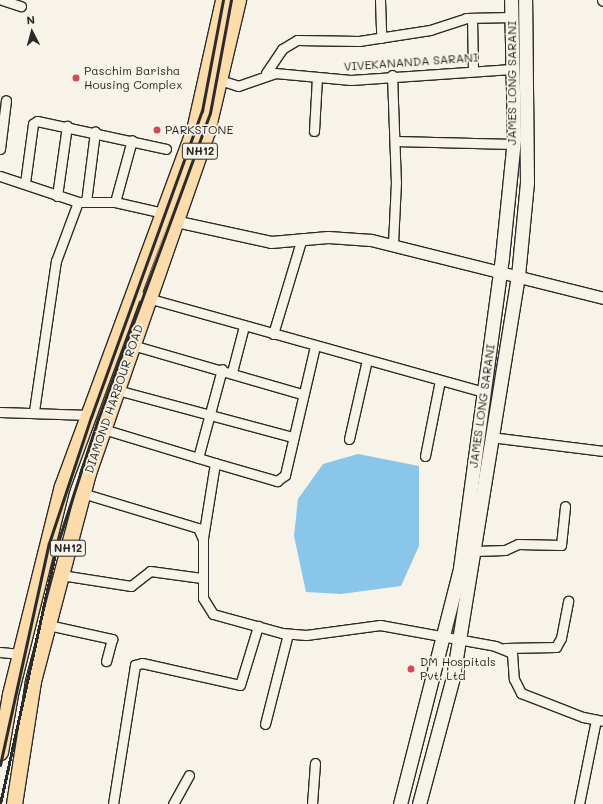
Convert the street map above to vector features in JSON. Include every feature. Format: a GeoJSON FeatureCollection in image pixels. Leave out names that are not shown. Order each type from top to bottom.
{"type":"FeatureCollection","features":[{"type":"Feature","properties":{"kind":"highway","name":"DIAMOND HARBOUR ROAD"},"geometry":{"type":"LineString","coordinates":[[14,804],[34,681],[82,493],[116,390],[149,298],[169,217],[194,130],[223,0]]}},
{"type":"Feature","properties":{"kind":"highway","name":"DIAMOND HARBOUR ROAD"},"geometry":{"type":"LineString","coordinates":[[0,752],[20,654],[71,463],[134,294],[207,131],[238,0]]}},
{"type":"Feature","properties":{"kind":"highway"},"geometry":{"type":"LineString","coordinates":[[71,463],[89,469]]}},
{"type":"Feature","properties":{"kind":"main road","name":"JAMES LONG SARANI"},"geometry":{"type":"LineString","coordinates":[[400,804],[460,568],[500,269],[513,144],[511,0]]}},
{"type":"Feature","properties":{"kind":"main road"},"geometry":{"type":"LineString","coordinates":[[419,804],[459,641],[475,551],[491,437],[518,276],[527,182],[527,68],[525,0]]}},
{"type":"Feature","properties":{"kind":"main road"},"geometry":{"type":"LineString","coordinates":[[512,68],[527,68]]}},
{"type":"Feature","properties":{"kind":"main road"},"geometry":{"type":"LineString","coordinates":[[484,392],[498,396]]}},
{"type":"Feature","properties":{"kind":"street"},"geometry":{"type":"LineString","coordinates":[[2,0],[22,6]]}},
{"type":"Feature","properties":{"kind":"street"},"geometry":{"type":"LineString","coordinates":[[380,0],[381,38]]}},
{"type":"Feature","properties":{"kind":"street"},"geometry":{"type":"LineString","coordinates":[[266,73],[282,48],[297,40],[359,41],[430,30],[472,18],[512,17]]}},
{"type":"Feature","properties":{"kind":"street"},"geometry":{"type":"LineString","coordinates":[[472,18],[473,70]]}},
{"type":"Feature","properties":{"kind":"street","name":"VIVEKANANDA SARANI"},"geometry":{"type":"LineString","coordinates":[[220,80],[238,86],[266,73],[351,80],[392,75],[512,68]]}},
{"type":"Feature","properties":{"kind":"street"},"geometry":{"type":"LineString","coordinates":[[392,75],[395,141],[392,244]]}},
{"type":"Feature","properties":{"kind":"street"},"geometry":{"type":"LineString","coordinates":[[314,131],[317,77]]}},
{"type":"Feature","properties":{"kind":"street"},"geometry":{"type":"LineString","coordinates":[[0,149],[6,100]]}},
{"type":"Feature","properties":{"kind":"street"},"geometry":{"type":"LineString","coordinates":[[25,183],[32,124],[37,121],[132,140],[166,149]]}},
{"type":"Feature","properties":{"kind":"street"},"geometry":{"type":"LineString","coordinates":[[57,196],[67,126]]}},
{"type":"Feature","properties":{"kind":"street"},"geometry":{"type":"LineString","coordinates":[[34,412],[56,261],[82,202],[95,132]]}},
{"type":"Feature","properties":{"kind":"street"},"geometry":{"type":"LineString","coordinates":[[115,202],[132,140]]}},
{"type":"Feature","properties":{"kind":"street"},"geometry":{"type":"LineString","coordinates":[[395,141],[513,144]]}},
{"type":"Feature","properties":{"kind":"street"},"geometry":{"type":"LineString","coordinates":[[0,176],[25,183],[57,196],[82,202],[115,202],[261,241],[349,237],[392,244],[500,269],[553,288],[603,298]]}},
{"type":"Feature","properties":{"kind":"street"},"geometry":{"type":"LineString","coordinates":[[273,334],[302,238]]}},
{"type":"Feature","properties":{"kind":"street"},"geometry":{"type":"LineString","coordinates":[[134,294],[315,346],[484,392]]}},
{"type":"Feature","properties":{"kind":"street"},"geometry":{"type":"LineString","coordinates":[[232,372],[244,326]]}},
{"type":"Feature","properties":{"kind":"street"},"geometry":{"type":"LineString","coordinates":[[132,345],[222,369],[302,394]]}},
{"type":"Feature","properties":{"kind":"street"},"geometry":{"type":"LineString","coordinates":[[103,429],[277,481],[284,475],[302,394],[315,346]]}},
{"type":"Feature","properties":{"kind":"street"},"geometry":{"type":"LineString","coordinates":[[349,439],[367,360]]}},
{"type":"Feature","properties":{"kind":"street"},"geometry":{"type":"LineString","coordinates":[[198,458],[222,369]]}},
{"type":"Feature","properties":{"kind":"street"},"geometry":{"type":"LineString","coordinates":[[424,456],[440,380]]}},
{"type":"Feature","properties":{"kind":"street"},"geometry":{"type":"LineString","coordinates":[[116,390],[292,437]]}},
{"type":"Feature","properties":{"kind":"street"},"geometry":{"type":"LineString","coordinates":[[0,412],[89,415]]}},
{"type":"Feature","properties":{"kind":"street"},"geometry":{"type":"LineString","coordinates":[[491,437],[603,451]]}},
{"type":"Feature","properties":{"kind":"street"},"geometry":{"type":"LineString","coordinates":[[215,463],[203,538],[202,578],[207,609],[258,626],[288,634],[306,636],[380,625],[459,641],[505,648],[556,647],[561,638],[568,601]]}},
{"type":"Feature","properties":{"kind":"street"},"geometry":{"type":"LineString","coordinates":[[82,493],[190,523],[198,528],[203,538]]}},
{"type":"Feature","properties":{"kind":"street"},"geometry":{"type":"LineString","coordinates":[[475,551],[505,550],[518,544],[561,545],[565,506]]}},
{"type":"Feature","properties":{"kind":"street"},"geometry":{"type":"LineString","coordinates":[[61,575],[131,586],[150,571],[202,578]]}},
{"type":"Feature","properties":{"kind":"street"},"geometry":{"type":"LineString","coordinates":[[48,626],[112,639],[106,662]]}},
{"type":"Feature","properties":{"kind":"street"},"geometry":{"type":"LineString","coordinates":[[113,804],[134,665],[142,663],[240,685],[258,626]]}},
{"type":"Feature","properties":{"kind":"street"},"geometry":{"type":"LineString","coordinates":[[265,724],[288,634]]}},
{"type":"Feature","properties":{"kind":"street"},"geometry":{"type":"LineString","coordinates":[[505,648],[512,653],[514,679],[521,693],[600,720],[579,804]]}},
{"type":"Feature","properties":{"kind":"street"},"geometry":{"type":"LineString","coordinates":[[0,652],[20,654]]}},
{"type":"Feature","properties":{"kind":"street"},"geometry":{"type":"LineString","coordinates":[[312,804],[315,763]]}},
{"type":"Feature","properties":{"kind":"street"},"geometry":{"type":"LineString","coordinates":[[173,804],[189,775]]}},
{"type":"Feature","properties":{"kind":"water"},"geometry":{"type":"Polygon","coordinates":[[[358,454],[419,466],[419,546],[401,586],[341,594],[306,592],[294,536],[298,499],[323,464],[358,454]]]}},
{"type":"Feature","properties":{"kind":"railway"},"geometry":{"type":"LineString","coordinates":[[0,765],[49,543],[91,417],[202,111],[223,0]]}},
{"type":"Feature","properties":{"kind":"railway"},"geometry":{"type":"LineString","coordinates":[[0,804],[57,545],[98,419],[210,113],[231,0]]}},
{"type":"Feature","properties":{"kind":"place","name":"Paschim Barisha Housing Complex"},"geometry":{"type":"Point","coordinates":[76,78]}},
{"type":"Feature","properties":{"kind":"place","name":"PARKSTONE"},"geometry":{"type":"Point","coordinates":[157,130]}},
{"type":"Feature","properties":{"kind":"place","name":"DM Hospitals Pvt. Ltd"},"geometry":{"type":"Point","coordinates":[411,669]}}]}
